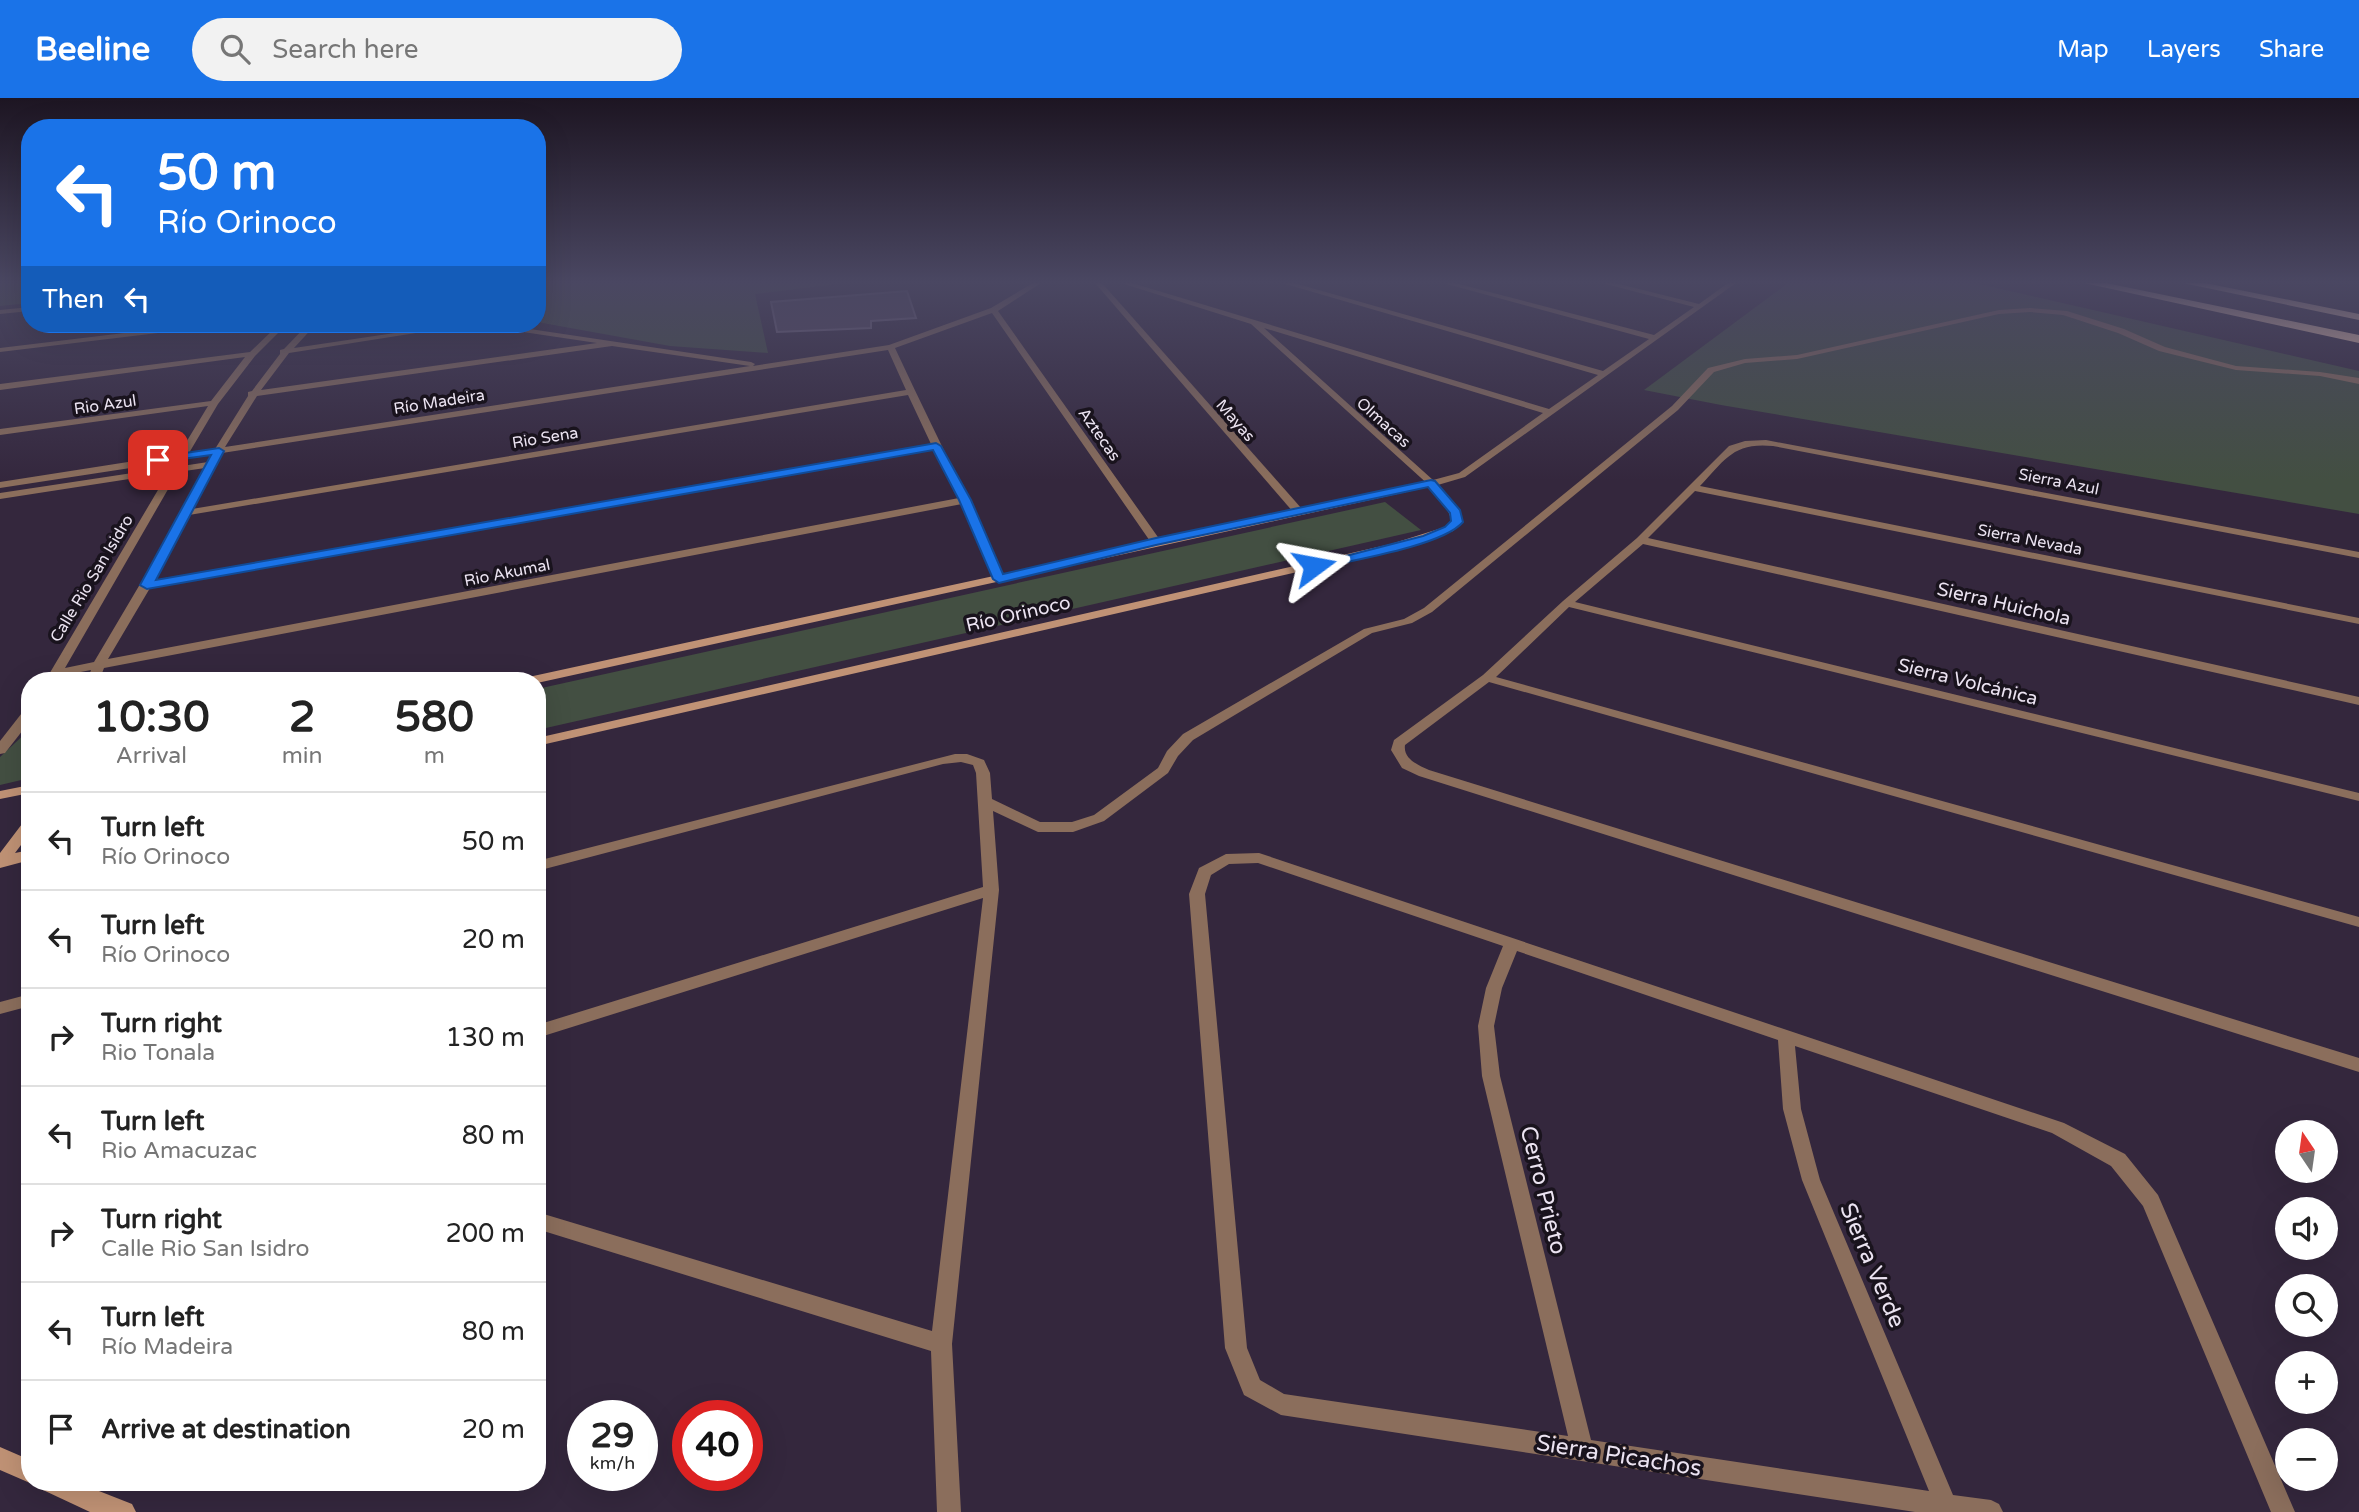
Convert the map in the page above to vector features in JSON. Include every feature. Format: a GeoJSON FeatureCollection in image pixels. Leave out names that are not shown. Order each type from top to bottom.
{"type":"FeatureCollection","features":[{"type":"Feature","properties":{"kind":"street","name":"Calle Rio San Isidro"},"geometry":{"type":"LineString","coordinates":[[56,672],[214,403],[257,349]]}},
{"type":"Feature","properties":{"kind":"street"},"geometry":{"type":"LineString","coordinates":[[96,672],[147,585],[251,394],[286,349]]}},
{"type":"Feature","properties":{"kind":"street"},"geometry":{"type":"LineString","coordinates":[[283,352],[303,349]]}},
{"type":"Feature","properties":{"kind":"street"},"geometry":{"type":"LineString","coordinates":[[251,394],[573,349]]}},
{"type":"Feature","properties":{"kind":"street"},"geometry":{"type":"LineString","coordinates":[[645,349],[769,366]]}},
{"type":"Feature","properties":{"kind":"street","name":"Río Madeira"},"geometry":{"type":"LineString","coordinates":[[0,485],[878,349]]}},
{"type":"Feature","properties":{"kind":"street"},"geometry":{"type":"LineString","coordinates":[[892,349],[909,392],[965,500],[999,579]]}},
{"type":"Feature","properties":{"kind":"street","name":"Aztecas"},"geometry":{"type":"LineString","coordinates":[[1021,349],[1156,542]]}},
{"type":"Feature","properties":{"kind":"street","name":"Mayas"},"geometry":{"type":"LineString","coordinates":[[1156,349],[1298,511]]}},
{"type":"Feature","properties":{"kind":"street","name":"Olmacas"},"geometry":{"type":"LineString","coordinates":[[1282,349],[1431,484]]}},
{"type":"Feature","properties":{"kind":"street"},"geometry":{"type":"LineString","coordinates":[[1338,349],[1548,412]]}},
{"type":"Feature","properties":{"kind":"street"},"geometry":{"type":"LineString","coordinates":[[1520,349],[1605,373]]}},
{"type":"Feature","properties":{"kind":"street","name":"Río Orinoco"},"geometry":{"type":"LineString","coordinates":[[546,677],[1431,484],[1461,475],[1639,349]]}},
{"type":"Feature","properties":{"kind":"street"},"geometry":{"type":"LineString","coordinates":[[984,802],[1038,827],[1073,827],[1099,818],[1163,770],[1172,754],[1188,737],[1368,631],[1408,621],[1427,610],[1675,408],[1711,370],[1745,360],[1797,357],[1833,349]]}},
{"type":"Feature","properties":{"kind":"street"},"geometry":{"type":"LineString","coordinates":[[2162,349],[2236,368],[2320,374],[2359,381]]}},
{"type":"Feature","properties":{"kind":"street"},"geometry":{"type":"LineString","coordinates":[[0,387],[252,354]]}},
{"type":"Feature","properties":{"kind":"street","name":"Rio Sena"},"geometry":{"type":"LineString","coordinates":[[185,513],[909,392]]}},
{"type":"Feature","properties":{"kind":"street","name":"Rio Azul"},"geometry":{"type":"LineString","coordinates":[[0,432],[214,403]]}},
{"type":"Feature","properties":{"kind":"street","name":"Sierra Azul"},"geometry":{"type":"LineString","coordinates":[[1694,488],[1732,448],[1753,442],[1787,445],[2359,555]]}},
{"type":"Feature","properties":{"kind":"street"},"geometry":{"type":"LineString","coordinates":[[147,585],[936,446]]}},
{"type":"Feature","properties":{"kind":"street"},"geometry":{"type":"LineString","coordinates":[[0,496],[211,464]]}},
{"type":"Feature","properties":{"kind":"street","name":"Río Orinoco"},"geometry":{"type":"LineString","coordinates":[[546,740],[1427,538],[1449,530],[1457,522],[1446,499],[1431,484]]}},
{"type":"Feature","properties":{"kind":"street"},"geometry":{"type":"LineString","coordinates":[[1694,488],[1641,540],[1567,603],[1487,678],[1399,743],[1398,750],[1407,765],[2359,1065]]}},
{"type":"Feature","properties":{"kind":"street","name":"Sierra Nevada"},"geometry":{"type":"LineString","coordinates":[[1694,488],[2359,621]]}},
{"type":"Feature","properties":{"kind":"street","name":"Rio Akumal"},"geometry":{"type":"LineString","coordinates":[[73,672],[965,500]]}},
{"type":"Feature","properties":{"kind":"street","name":"Sierra Huichola"},"geometry":{"type":"LineString","coordinates":[[1641,540],[2359,701]]}},
{"type":"Feature","properties":{"kind":"street","name":"Sierra Volcánica"},"geometry":{"type":"LineString","coordinates":[[1567,603],[2359,797]]}},
{"type":"Feature","properties":{"kind":"street"},"geometry":{"type":"LineString","coordinates":[[1487,678],[2359,922]]}},
{"type":"Feature","properties":{"kind":"street"},"geometry":{"type":"LineString","coordinates":[[0,750],[21,723]]}},
{"type":"Feature","properties":{"kind":"street"},"geometry":{"type":"LineString","coordinates":[[546,864],[956,757],[969,758],[979,763],[990,890],[942,1344],[949,1512]]}},
{"type":"Feature","properties":{"kind":"street"},"geometry":{"type":"LineString","coordinates":[[0,795],[21,791]]}},
{"type":"Feature","properties":{"kind":"street"},"geometry":{"type":"LineString","coordinates":[[1,862],[21,835]]}},
{"type":"Feature","properties":{"kind":"street"},"geometry":{"type":"LineString","coordinates":[[1,862],[21,857]]}},
{"type":"Feature","properties":{"kind":"street","name":"Sierra Picachos"},"geometry":{"type":"LineString","coordinates":[[1513,944],[1259,858],[1226,859],[1204,872],[1197,894],[1236,1348],[1252,1387],[1281,1404],[1991,1512]]}},
{"type":"Feature","properties":{"kind":"street"},"geometry":{"type":"LineString","coordinates":[[546,1029],[990,890]]}},
{"type":"Feature","properties":{"kind":"street"},"geometry":{"type":"LineString","coordinates":[[1513,944],[2058,1128],[2118,1160],[2151,1201],[2283,1512]]}},
{"type":"Feature","properties":{"kind":"street","name":"Cerro Prieto"},"geometry":{"type":"LineString","coordinates":[[1513,944],[1494,988],[1486,1026],[1491,1076],[1582,1449]]}},
{"type":"Feature","properties":{"kind":"street"},"geometry":{"type":"LineString","coordinates":[[0,1008],[21,1002]]}},
{"type":"Feature","properties":{"kind":"street","name":"Sierra Verde"},"geometry":{"type":"LineString","coordinates":[[1786,1036],[1787,1087],[1795,1130],[1811,1180],[1946,1505]]}},
{"type":"Feature","properties":{"kind":"street"},"geometry":{"type":"LineString","coordinates":[[546,1223],[942,1344]]}},
{"type":"Feature","properties":{"kind":"street"},"geometry":{"type":"LineString","coordinates":[[0,1458],[21,1468]]}},
{"type":"Feature","properties":{"kind":"street"},"geometry":{"type":"LineString","coordinates":[[70,1491],[124,1512]]}},
{"type":"Feature","properties":{"kind":"green space"},"geometry":{"type":"Polygon","coordinates":[[[712,349],[767,349],[768,353],[712,349]]]}},
{"type":"Feature","properties":{"kind":"green space"},"geometry":{"type":"Polygon","coordinates":[[[1699,349],[2263,349],[2359,371],[2359,514],[1721,405],[1644,390],[1699,349]]]}},
{"type":"Feature","properties":{"kind":"green space"},"geometry":{"type":"Polygon","coordinates":[[[1385,502],[1421,530],[546,728],[546,687],[1385,502]]]}},
{"type":"Feature","properties":{"kind":"green space"},"geometry":{"type":"Polygon","coordinates":[[[21,737],[21,780],[0,785],[0,757],[21,737]]]}},
{"type":"Feature","properties":{"kind":"route"},"geometry":{"type":"LineString","coordinates":[[158,460],[219,451],[147,585],[936,446],[965,500],[999,579],[1156,542],[1431,484],[1455,513],[1457,522],[1449,530],[1394,547],[1314,566]]}}]}
